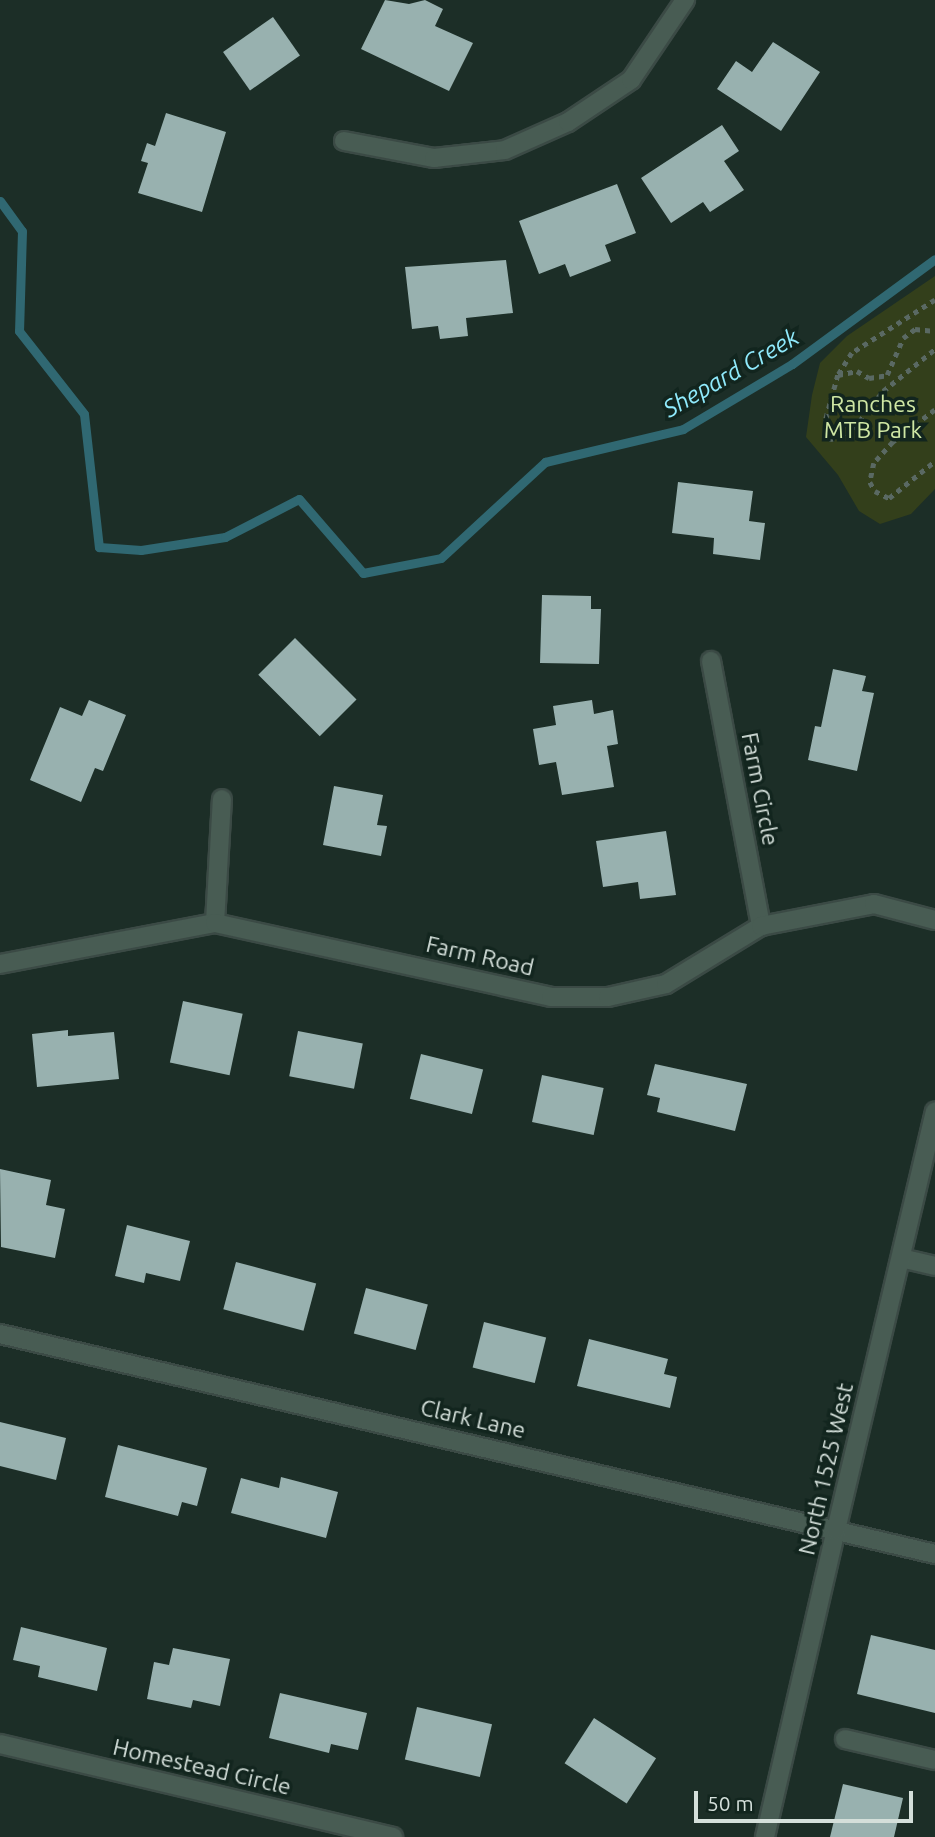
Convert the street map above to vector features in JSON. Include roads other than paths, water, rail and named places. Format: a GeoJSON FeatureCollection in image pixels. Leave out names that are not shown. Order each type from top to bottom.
{"type":"FeatureCollection","features":[{"type":"Feature","properties":{"kind":"street"},"geometry":{"type":"LineString","coordinates":[[344,141],[434,158],[505,150],[568,122],[631,80],[685,0]]}},
{"type":"Feature","properties":{"kind":"street","name":"Farm Circle"},"geometry":{"type":"LineString","coordinates":[[710,661],[761,926]]}},
{"type":"Feature","properties":{"kind":"street"},"geometry":{"type":"LineString","coordinates":[[215,923],[222,799]]}},
{"type":"Feature","properties":{"kind":"street","name":"Farm Road"},"geometry":{"type":"LineString","coordinates":[[0,964],[215,923],[551,998],[608,997],[666,984],[761,926],[874,904],[935,919]]}},
{"type":"Feature","properties":{"kind":"street","name":"North 1525 West"},"geometry":{"type":"LineString","coordinates":[[765,1837],[935,1112]]}},
{"type":"Feature","properties":{"kind":"street"},"geometry":{"type":"LineString","coordinates":[[901,1258],[935,1266]]}},
{"type":"Feature","properties":{"kind":"street","name":"Clark Lane"},"geometry":{"type":"LineString","coordinates":[[0,1334],[935,1554]]}},
{"type":"Feature","properties":{"kind":"street"},"geometry":{"type":"LineString","coordinates":[[845,1739],[935,1760]]}},
{"type":"Feature","properties":{"kind":"street","name":"Homestead Circle"},"geometry":{"type":"LineString","coordinates":[[0,1744],[393,1837]]}},
{"type":"Feature","properties":{"kind":"waterway","name":"Shepard Creek"},"geometry":{"type":"LineString","coordinates":[[0,201],[22,231],[19,331],[84,414],[99,547],[141,550],[225,537],[299,499],[363,573],[441,558],[545,462],[683,429],[792,364],[935,259]]}},
{"type":"Feature","properties":{"kind":"park label","name":"Ranches MTB Park"},"geometry":{"type":"Point","coordinates":[873,417]}}]}
